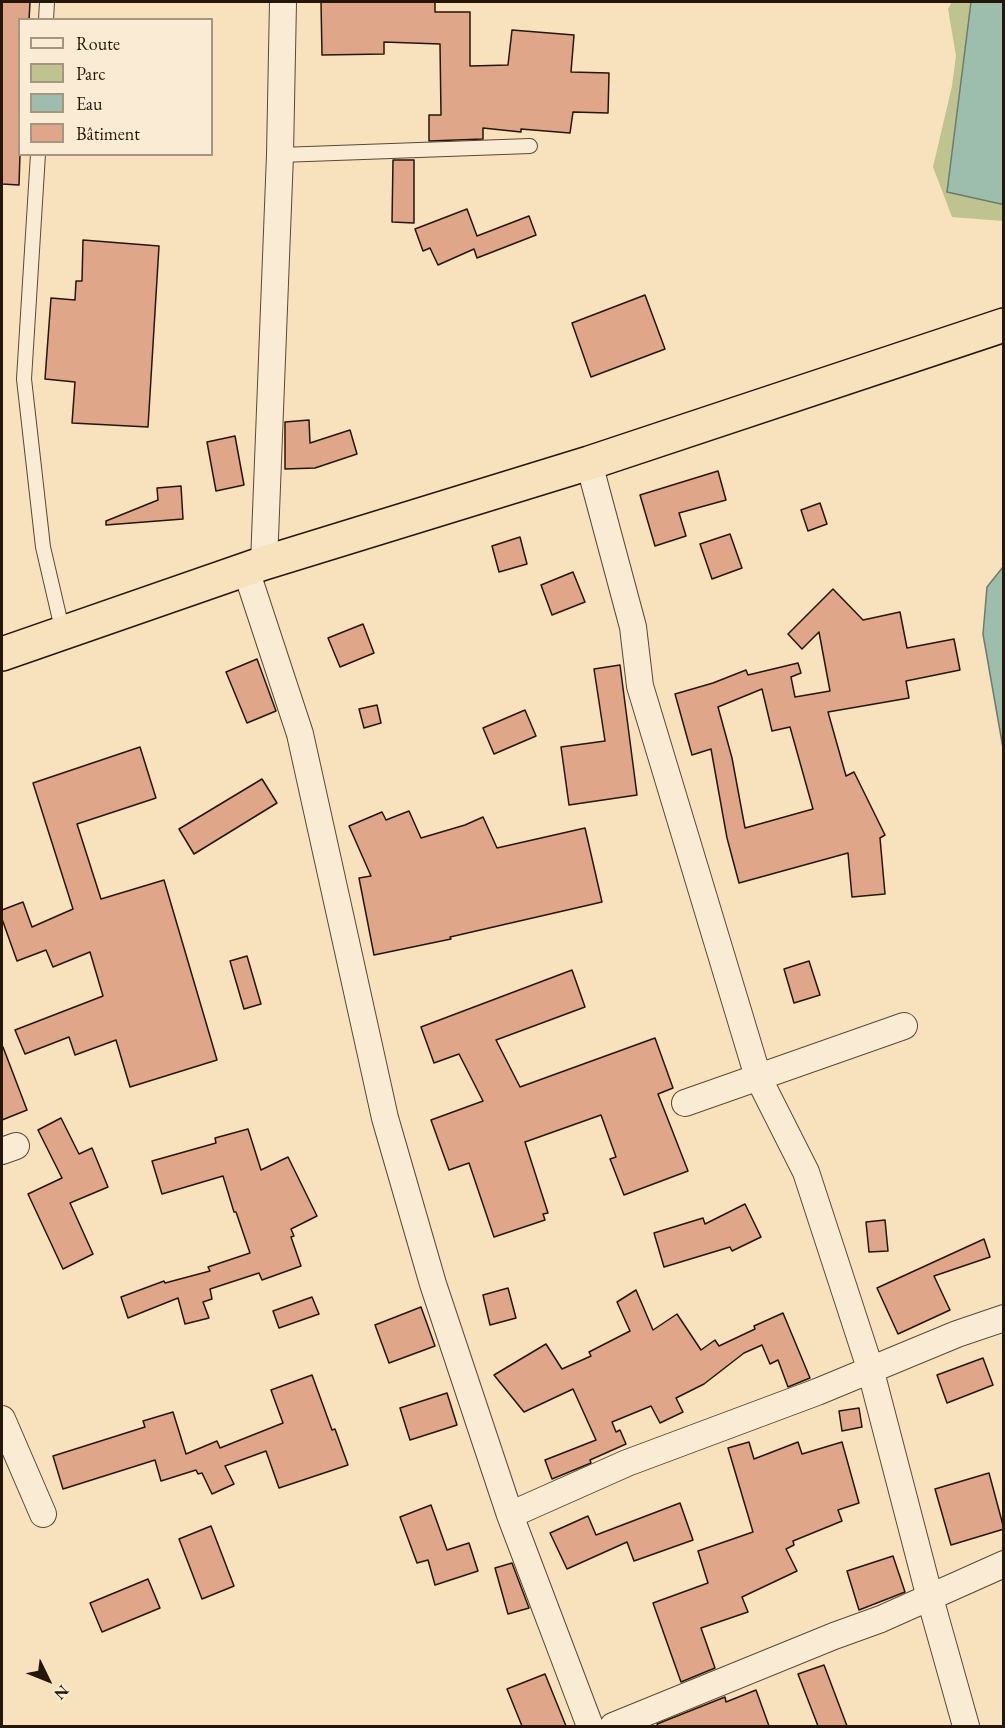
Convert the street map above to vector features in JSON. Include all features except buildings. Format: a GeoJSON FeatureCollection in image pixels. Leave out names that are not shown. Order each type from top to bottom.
{"type":"FeatureCollection","features":[{"type":"Feature","properties":{"kind":"highway"},"geometry":{"type":"LineString","coordinates":[[2,654],[255,567],[589,463],[1004,326]]}},
{"type":"Feature","properties":{"kind":"street"},"geometry":{"type":"LineString","coordinates":[[283,2],[280,155],[255,567],[300,734],[385,1118],[433,1284],[510,1515],[590,1726]]}},
{"type":"Feature","properties":{"kind":"street"},"geometry":{"type":"LineString","coordinates":[[589,463],[633,627],[640,686],[758,1077],[806,1172],[870,1368],[966,1726]]}},
{"type":"Feature","properties":{"kind":"street"},"geometry":{"type":"LineString","coordinates":[[685,1102],[904,1026]]}},
{"type":"Feature","properties":{"kind":"street"},"geometry":{"type":"LineString","coordinates":[[510,1515],[627,1463],[817,1392],[870,1368],[1004,1318]]}},
{"type":"Feature","properties":{"kind":"street"},"geometry":{"type":"LineString","coordinates":[[2,1419],[43,1514]]}},
{"type":"Feature","properties":{"kind":"street"},"geometry":{"type":"LineString","coordinates":[[612,1726],[930,1598],[963,1580],[1004,1563]]}},
{"type":"Feature","properties":{"kind":"lane"},"geometry":{"type":"LineString","coordinates":[[46,18],[47,2]]}},
{"type":"Feature","properties":{"kind":"lane"},"geometry":{"type":"LineString","coordinates":[[280,155],[530,146]]}},
{"type":"Feature","properties":{"kind":"lane"},"geometry":{"type":"LineString","coordinates":[[38,156],[24,379],[43,547],[63,633]]}},
{"type":"Feature","properties":{"kind":"green space"},"geometry":{"type":"Polygon","coordinates":[[[952,2],[1003,2],[1003,221],[952,217],[933,167],[952,86],[956,56],[948,9],[952,2]]]}},
{"type":"Feature","properties":{"kind":"water"},"geometry":{"type":"Polygon","coordinates":[[[971,2],[1003,2],[1004,204],[947,192],[971,2]]]}},
{"type":"Feature","properties":{"kind":"water"},"geometry":{"type":"Polygon","coordinates":[[[1003,567],[1003,748],[983,634],[987,587],[1003,567]]]}}]}
